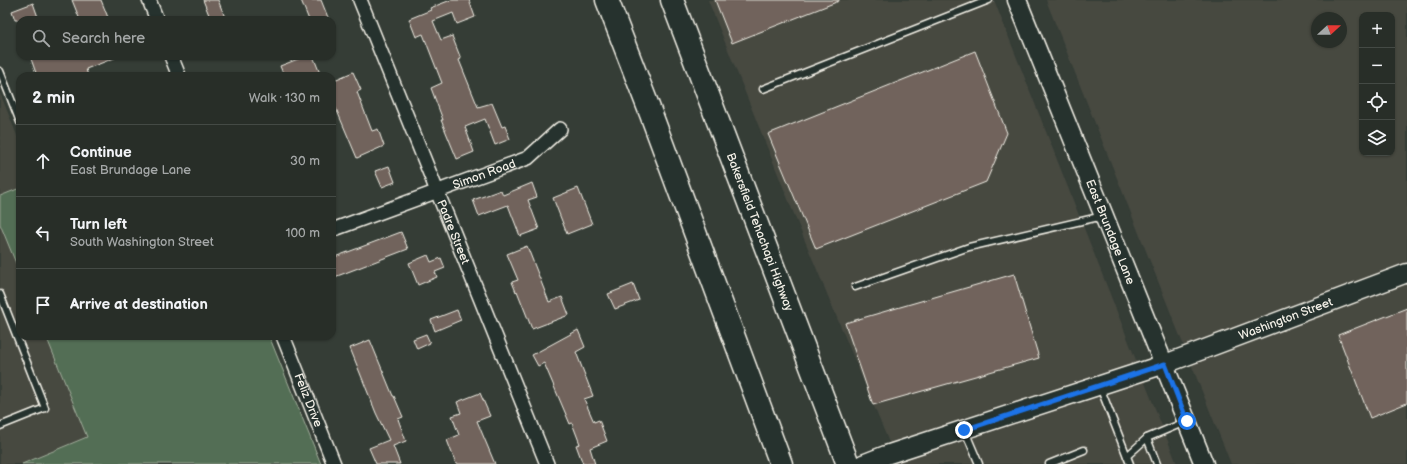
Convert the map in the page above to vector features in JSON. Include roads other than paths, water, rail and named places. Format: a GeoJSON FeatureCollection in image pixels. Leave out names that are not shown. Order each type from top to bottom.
{"type":"FeatureCollection","features":[{"type":"Feature","properties":{"kind":"highway"},"geometry":{"type":"LineString","coordinates":[[607,0],[652,114],[782,464]]}},
{"type":"Feature","properties":{"kind":"highway","name":"Bakersfield Tehachapi Highway"},"geometry":{"type":"LineString","coordinates":[[672,0],[848,464]]}},
{"type":"Feature","properties":{"kind":"street"},"geometry":{"type":"LineString","coordinates":[[149,0],[155,16]]}},
{"type":"Feature","properties":{"kind":"street","name":"Padre Street"},"geometry":{"type":"LineString","coordinates":[[360,0],[547,464]]}},
{"type":"Feature","properties":{"kind":"street","name":"East Brundage Lane"},"geometry":{"type":"LineString","coordinates":[[1018,0],[1204,464]]}},
{"type":"Feature","properties":{"kind":"street"},"geometry":{"type":"LineString","coordinates":[[173,60],[177,72]]}},
{"type":"Feature","properties":{"kind":"street","name":"Simon Road"},"geometry":{"type":"LineString","coordinates":[[336,229],[528,158],[560,129]]}},
{"type":"Feature","properties":{"kind":"street","name":"Washington Street"},"geometry":{"type":"LineString","coordinates":[[863,464],[886,455],[1165,364],[1407,273]]}},
{"type":"Feature","properties":{"kind":"street","name":"Feliz Drive"},"geometry":{"type":"LineString","coordinates":[[285,340],[334,464]]}},
{"type":"Feature","properties":{"kind":"lane"},"geometry":{"type":"LineString","coordinates":[[763,89],[989,0]]}},
{"type":"Feature","properties":{"kind":"lane"},"geometry":{"type":"LineString","coordinates":[[0,71],[16,112]]}},
{"type":"Feature","properties":{"kind":"lane"},"geometry":{"type":"LineString","coordinates":[[855,287],[969,247],[1104,215]]}},
{"type":"Feature","properties":{"kind":"lane"},"geometry":{"type":"LineString","coordinates":[[0,294],[16,335]]}},
{"type":"Feature","properties":{"kind":"lane"},"geometry":{"type":"LineString","coordinates":[[0,426],[45,408],[18,340]]}},
{"type":"Feature","properties":{"kind":"lane"},"geometry":{"type":"LineString","coordinates":[[1099,385],[1130,464]]}},
{"type":"Feature","properties":{"kind":"lane"},"geometry":{"type":"LineString","coordinates":[[1127,456],[1147,438],[1187,421]]}},
{"type":"Feature","properties":{"kind":"lane"},"geometry":{"type":"LineString","coordinates":[[964,430],[979,464]]}},
{"type":"Feature","properties":{"kind":"lane"},"geometry":{"type":"LineString","coordinates":[[1147,438],[1157,464]]}},
{"type":"Feature","properties":{"kind":"lane"},"geometry":{"type":"LineString","coordinates":[[1050,464],[1084,450]]}}]}
